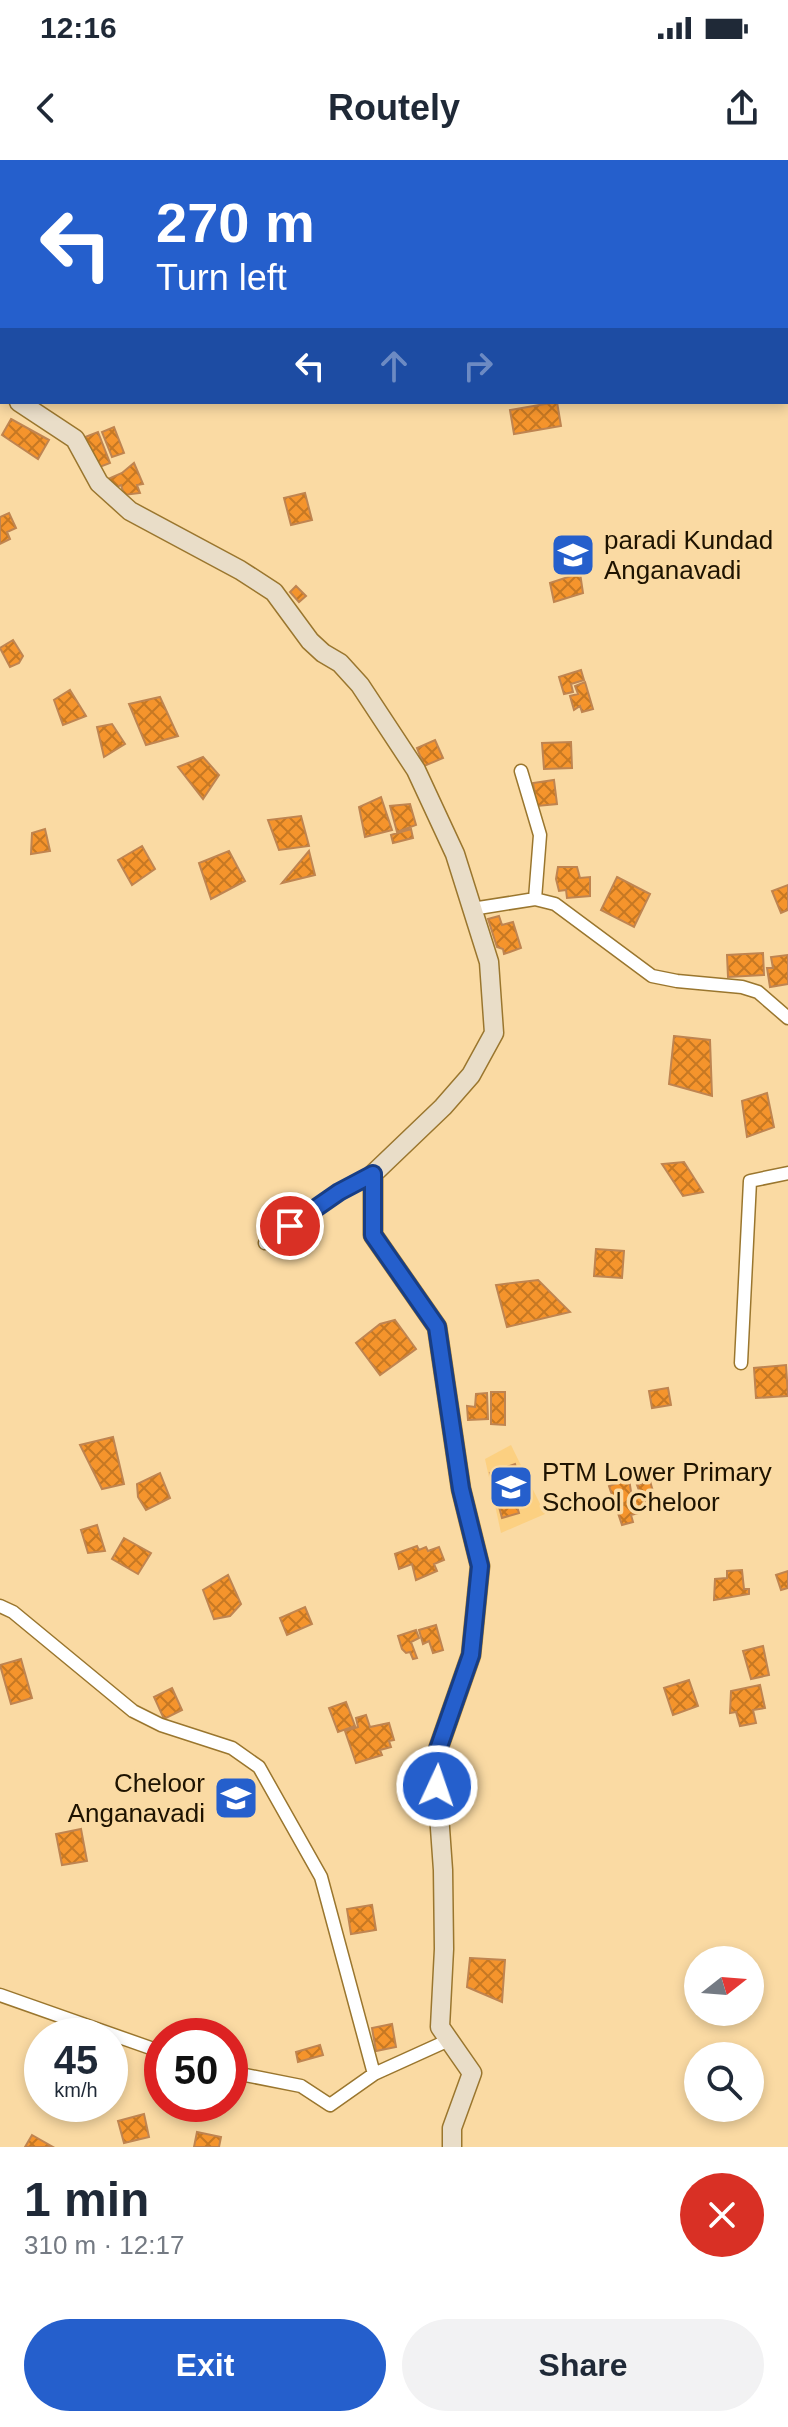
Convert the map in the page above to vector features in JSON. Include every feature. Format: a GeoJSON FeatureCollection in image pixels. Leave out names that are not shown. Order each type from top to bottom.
{"type":"FeatureCollection","features":[{"type":"Feature","properties":{"kind":"main road"},"geometry":{"type":"LineString","coordinates":[[22,404],[75,439],[99,483],[130,511],[240,570],[274,592],[310,641],[350,674],[416,770],[455,854],[489,962],[494,1033],[471,1075],[443,1107],[373,1174],[373,1235],[437,1327],[461,1489],[480,1566],[471,1655],[435,1758],[443,1870],[444,1949],[440,2027],[472,2073],[452,2128],[452,2147]]}},
{"type":"Feature","properties":{"kind":"street"},"geometry":{"type":"LineString","coordinates":[[521,771],[540,835],[535,899]]}},
{"type":"Feature","properties":{"kind":"street"},"geometry":{"type":"LineString","coordinates":[[472,909],[535,899],[555,904],[652,976],[742,987],[758,992],[788,1018]]}},
{"type":"Feature","properties":{"kind":"street"},"geometry":{"type":"LineString","coordinates":[[741,1363],[750,1181],[788,1173]]}},
{"type":"Feature","properties":{"kind":"street"},"geometry":{"type":"LineString","coordinates":[[265,1243],[339,1192],[373,1174]]}},
{"type":"Feature","properties":{"kind":"street"},"geometry":{"type":"LineString","coordinates":[[0,1606],[13,1612],[133,1711],[161,1725],[232,1748],[259,1767],[321,1877],[374,2074]]}},
{"type":"Feature","properties":{"kind":"street"},"geometry":{"type":"LineString","coordinates":[[0,1995],[144,2046]]}},
{"type":"Feature","properties":{"kind":"street"},"geometry":{"type":"LineString","coordinates":[[248,2076],[301,2086],[330,2105],[374,2074],[449,2040]]}},
{"type":"Feature","properties":{"kind":"shaded area","name":"PTM Lower Primary School Cheloor"},"geometry":{"type":"Polygon","coordinates":[[[511,1445],[545,1514],[501,1533],[485,1459],[511,1445]]]}},
{"type":"Feature","properties":{"kind":"building"},"geometry":{"type":"Polygon","coordinates":[[[557,404],[561,426],[514,434],[510,410],[557,404]]]}},
{"type":"Feature","properties":{"kind":"building"},"geometry":{"type":"Polygon","coordinates":[[[11,419],[49,440],[38,459],[2,435],[11,419]]]}},
{"type":"Feature","properties":{"kind":"building"},"geometry":{"type":"Polygon","coordinates":[[[114,427],[124,453],[112,457],[102,432],[114,427]]]}},
{"type":"Feature","properties":{"kind":"building"},"geometry":{"type":"Polygon","coordinates":[[[98,432],[110,463],[97,468],[85,437],[98,432]]]}},
{"type":"Feature","properties":{"kind":"building"},"geometry":{"type":"Polygon","coordinates":[[[134,463],[143,484],[137,485],[140,493],[124,495],[121,485],[112,489],[108,479],[134,463]]]}},
{"type":"Feature","properties":{"kind":"building"},"geometry":{"type":"Polygon","coordinates":[[[305,493],[312,520],[291,525],[284,498],[305,493]]]}},
{"type":"Feature","properties":{"kind":"building"},"geometry":{"type":"Polygon","coordinates":[[[9,513],[16,528],[7,532],[10,539],[0,544],[0,517],[9,513]]]}},
{"type":"Feature","properties":{"kind":"building"},"geometry":{"type":"Polygon","coordinates":[[[580,573],[583,593],[554,602],[550,583],[580,573]]]}},
{"type":"Feature","properties":{"kind":"building"},"geometry":{"type":"Polygon","coordinates":[[[296,586],[306,596],[299,602],[290,592],[296,586]]]}},
{"type":"Feature","properties":{"kind":"building"},"geometry":{"type":"Polygon","coordinates":[[[13,640],[23,656],[19,663],[10,667],[0,648],[13,640]]]}},
{"type":"Feature","properties":{"kind":"building"},"geometry":{"type":"Polygon","coordinates":[[[581,670],[584,680],[571,684],[573,692],[564,694],[559,677],[581,670]]]}},
{"type":"Feature","properties":{"kind":"building"},"geometry":{"type":"Polygon","coordinates":[[[585,682],[593,709],[582,712],[580,706],[574,710],[570,696],[578,694],[575,686],[585,682]]]}},
{"type":"Feature","properties":{"kind":"building"},"geometry":{"type":"Polygon","coordinates":[[[70,690],[86,716],[63,725],[54,700],[70,690]]]}},
{"type":"Feature","properties":{"kind":"building"},"geometry":{"type":"Polygon","coordinates":[[[160,697],[178,736],[146,745],[129,704],[160,697]]]}},
{"type":"Feature","properties":{"kind":"building"},"geometry":{"type":"Polygon","coordinates":[[[112,724],[125,744],[104,757],[97,727],[112,724]]]}},
{"type":"Feature","properties":{"kind":"building"},"geometry":{"type":"Polygon","coordinates":[[[435,740],[443,758],[424,766],[417,748],[435,740]]]}},
{"type":"Feature","properties":{"kind":"building"},"geometry":{"type":"Polygon","coordinates":[[[571,742],[572,768],[544,769],[542,743],[571,742]]]}},
{"type":"Feature","properties":{"kind":"building"},"geometry":{"type":"Polygon","coordinates":[[[203,757],[219,775],[203,799],[178,767],[203,757]]]}},
{"type":"Feature","properties":{"kind":"building"},"geometry":{"type":"Polygon","coordinates":[[[554,780],[557,804],[537,806],[533,783],[554,780]]]}},
{"type":"Feature","properties":{"kind":"building"},"geometry":{"type":"Polygon","coordinates":[[[381,797],[392,830],[365,837],[359,807],[381,797]]]}},
{"type":"Feature","properties":{"kind":"building"},"geometry":{"type":"Polygon","coordinates":[[[410,804],[416,825],[397,832],[390,806],[410,804]]]}},
{"type":"Feature","properties":{"kind":"building"},"geometry":{"type":"Polygon","coordinates":[[[301,816],[309,846],[279,850],[268,820],[301,816]]]}},
{"type":"Feature","properties":{"kind":"building"},"geometry":{"type":"Polygon","coordinates":[[[45,829],[50,851],[31,854],[32,833],[45,829]]]}},
{"type":"Feature","properties":{"kind":"building"},"geometry":{"type":"Polygon","coordinates":[[[411,829],[413,838],[393,843],[391,835],[411,829]]]}},
{"type":"Feature","properties":{"kind":"building"},"geometry":{"type":"Polygon","coordinates":[[[142,846],[155,869],[132,885],[118,860],[142,846]]]}},
{"type":"Feature","properties":{"kind":"building"},"geometry":{"type":"Polygon","coordinates":[[[229,851],[245,881],[211,899],[199,863],[229,851]]]}},
{"type":"Feature","properties":{"kind":"building"},"geometry":{"type":"Polygon","coordinates":[[[309,851],[315,875],[282,883],[309,851]]]}},
{"type":"Feature","properties":{"kind":"building"},"geometry":{"type":"Polygon","coordinates":[[[558,867],[577,867],[580,878],[590,877],[590,896],[567,898],[566,890],[559,891],[556,879],[558,867]]]}},
{"type":"Feature","properties":{"kind":"building"},"geometry":{"type":"Polygon","coordinates":[[[617,877],[650,894],[634,927],[601,910],[617,877]]]}},
{"type":"Feature","properties":{"kind":"building"},"geometry":{"type":"Polygon","coordinates":[[[788,885],[788,910],[781,913],[772,891],[788,885]]]}},
{"type":"Feature","properties":{"kind":"building"},"geometry":{"type":"Polygon","coordinates":[[[499,916],[502,925],[513,922],[521,948],[504,954],[503,949],[497,947],[488,919],[499,916]]]}},
{"type":"Feature","properties":{"kind":"building"},"geometry":{"type":"Polygon","coordinates":[[[763,953],[764,975],[728,977],[727,955],[763,953]]]}},
{"type":"Feature","properties":{"kind":"building"},"geometry":{"type":"Polygon","coordinates":[[[788,955],[788,984],[770,987],[767,968],[773,968],[771,957],[788,955]]]}},
{"type":"Feature","properties":{"kind":"building"},"geometry":{"type":"Polygon","coordinates":[[[674,1036],[710,1040],[712,1096],[669,1084],[674,1036]]]}},
{"type":"Feature","properties":{"kind":"building"},"geometry":{"type":"Polygon","coordinates":[[[767,1093],[774,1127],[747,1137],[742,1101],[767,1093]]]}},
{"type":"Feature","properties":{"kind":"building"},"geometry":{"type":"Polygon","coordinates":[[[684,1162],[703,1192],[683,1196],[662,1164],[684,1162]]]}},
{"type":"Feature","properties":{"kind":"building"},"geometry":{"type":"Polygon","coordinates":[[[596,1249],[624,1251],[622,1278],[594,1276],[596,1249]]]}},
{"type":"Feature","properties":{"kind":"building"},"geometry":{"type":"Polygon","coordinates":[[[538,1280],[570,1312],[507,1327],[496,1285],[538,1280]]]}},
{"type":"Feature","properties":{"kind":"building"},"geometry":{"type":"Polygon","coordinates":[[[395,1320],[416,1349],[380,1375],[356,1343],[380,1324],[395,1320]]]}},
{"type":"Feature","properties":{"kind":"building"},"geometry":{"type":"Polygon","coordinates":[[[786,1365],[788,1396],[756,1398],[754,1368],[786,1365]]]}},
{"type":"Feature","properties":{"kind":"building"},"geometry":{"type":"Polygon","coordinates":[[[668,1388],[671,1405],[652,1408],[649,1391],[668,1388]]]}},
{"type":"Feature","properties":{"kind":"building"},"geometry":{"type":"Polygon","coordinates":[[[491,1392],[505,1392],[505,1425],[491,1424],[491,1392]]]}},
{"type":"Feature","properties":{"kind":"building"},"geometry":{"type":"Polygon","coordinates":[[[487,1393],[488,1419],[468,1420],[467,1406],[475,1407],[476,1394],[487,1393]]]}},
{"type":"Feature","properties":{"kind":"building"},"geometry":{"type":"Polygon","coordinates":[[[113,1437],[124,1484],[102,1489],[80,1445],[113,1437]]]}},
{"type":"Feature","properties":{"kind":"building"},"geometry":{"type":"Polygon","coordinates":[[[515,1464],[524,1498],[515,1500],[519,1513],[502,1518],[490,1473],[515,1464]]]}},
{"type":"Feature","properties":{"kind":"building"},"geometry":{"type":"Polygon","coordinates":[[[160,1473],[170,1498],[146,1510],[138,1497],[137,1484],[160,1473]]]}},
{"type":"Feature","properties":{"kind":"building"},"geometry":{"type":"Polygon","coordinates":[[[629,1479],[632,1498],[643,1494],[647,1505],[640,1507],[642,1512],[631,1515],[633,1522],[622,1525],[609,1486],[629,1479]]]}},
{"type":"Feature","properties":{"kind":"building"},"geometry":{"type":"Polygon","coordinates":[[[650,1481],[654,1495],[647,1499],[645,1492],[640,1493],[637,1485],[650,1481]]]}},
{"type":"Feature","properties":{"kind":"building"},"geometry":{"type":"Polygon","coordinates":[[[97,1525],[105,1551],[88,1553],[81,1530],[97,1525]]]}},
{"type":"Feature","properties":{"kind":"building"},"geometry":{"type":"Polygon","coordinates":[[[124,1538],[151,1553],[138,1574],[112,1559],[124,1538]]]}},
{"type":"Feature","properties":{"kind":"building"},"geometry":{"type":"Polygon","coordinates":[[[417,1546],[419,1550],[426,1547],[428,1551],[439,1547],[444,1560],[434,1564],[437,1571],[416,1580],[412,1564],[399,1569],[395,1554],[417,1546]]]}},
{"type":"Feature","properties":{"kind":"building"},"geometry":{"type":"Polygon","coordinates":[[[742,1570],[744,1589],[749,1589],[749,1594],[714,1600],[715,1579],[727,1578],[727,1571],[742,1570]]]}},
{"type":"Feature","properties":{"kind":"building"},"geometry":{"type":"Polygon","coordinates":[[[788,1571],[788,1588],[781,1590],[776,1575],[788,1571]]]}},
{"type":"Feature","properties":{"kind":"building"},"geometry":{"type":"Polygon","coordinates":[[[228,1575],[241,1604],[230,1616],[214,1619],[203,1590],[228,1575]]]}},
{"type":"Feature","properties":{"kind":"building"},"geometry":{"type":"Polygon","coordinates":[[[305,1607],[312,1624],[287,1635],[280,1618],[305,1607]]]}},
{"type":"Feature","properties":{"kind":"building"},"geometry":{"type":"Polygon","coordinates":[[[436,1625],[443,1650],[433,1653],[429,1641],[423,1644],[419,1630],[436,1625]]]}},
{"type":"Feature","properties":{"kind":"building"},"geometry":{"type":"Polygon","coordinates":[[[416,1630],[419,1638],[411,1642],[417,1658],[413,1659],[410,1652],[402,1649],[398,1636],[416,1630]]]}},
{"type":"Feature","properties":{"kind":"building"},"geometry":{"type":"Polygon","coordinates":[[[763,1646],[769,1675],[751,1679],[743,1651],[763,1646]]]}},
{"type":"Feature","properties":{"kind":"building"},"geometry":{"type":"Polygon","coordinates":[[[21,1659],[32,1698],[11,1704],[0,1665],[21,1659]]]}},
{"type":"Feature","properties":{"kind":"building"},"geometry":{"type":"Polygon","coordinates":[[[689,1680],[698,1706],[673,1715],[664,1688],[689,1680]]]}},
{"type":"Feature","properties":{"kind":"building"},"geometry":{"type":"Polygon","coordinates":[[[760,1685],[765,1708],[753,1710],[756,1723],[740,1726],[736,1712],[730,1713],[731,1691],[760,1685]]]}},
{"type":"Feature","properties":{"kind":"building"},"geometry":{"type":"Polygon","coordinates":[[[172,1688],[182,1710],[164,1719],[154,1697],[172,1688]]]}},
{"type":"Feature","properties":{"kind":"building"},"geometry":{"type":"Polygon","coordinates":[[[346,1702],[355,1726],[338,1732],[329,1708],[346,1702]]]}},
{"type":"Feature","properties":{"kind":"building"},"geometry":{"type":"Polygon","coordinates":[[[366,1715],[370,1727],[389,1723],[394,1740],[389,1741],[391,1747],[380,1750],[382,1755],[356,1763],[345,1731],[358,1727],[356,1718],[366,1715]]]}},
{"type":"Feature","properties":{"kind":"building"},"geometry":{"type":"Polygon","coordinates":[[[81,1829],[87,1861],[62,1865],[56,1834],[81,1829]]]}},
{"type":"Feature","properties":{"kind":"building"},"geometry":{"type":"Polygon","coordinates":[[[372,1905],[376,1930],[351,1934],[347,1909],[372,1905]]]}},
{"type":"Feature","properties":{"kind":"building"},"geometry":{"type":"Polygon","coordinates":[[[470,1958],[505,1960],[502,2002],[467,1987],[470,1958]]]}},
{"type":"Feature","properties":{"kind":"building"},"geometry":{"type":"Polygon","coordinates":[[[392,2024],[396,2047],[376,2051],[372,2028],[392,2024]]]}},
{"type":"Feature","properties":{"kind":"building"},"geometry":{"type":"Polygon","coordinates":[[[320,2045],[323,2055],[298,2062],[296,2052],[320,2045]]]}},
{"type":"Feature","properties":{"kind":"building"},"geometry":{"type":"Polygon","coordinates":[[[144,2114],[149,2137],[124,2143],[118,2122],[128,2122],[128,2118],[144,2114]]]}},
{"type":"Feature","properties":{"kind":"building"},"geometry":{"type":"Polygon","coordinates":[[[197,2132],[221,2137],[219,2147],[194,2147],[197,2132]]]}},
{"type":"Feature","properties":{"kind":"building"},"geometry":{"type":"Polygon","coordinates":[[[32,2135],[53,2147],[25,2147],[32,2135]]]}},
{"type":"Feature","properties":{"kind":"place","name":"paradi Kundad Anganavadi"},"geometry":{"type":"Point","coordinates":[573,555]}},
{"type":"Feature","properties":{"kind":"place","name":"PTM Lower Primary School Cheloor"},"geometry":{"type":"Point","coordinates":[511,1487]}},
{"type":"Feature","properties":{"kind":"place","name":"Cheloor Anganavadi"},"geometry":{"type":"Point","coordinates":[236,1798]}},
{"type":"Feature","properties":{"kind":"route"},"geometry":{"type":"LineString","coordinates":[[290,1226],[339,1192],[373,1174],[373,1235],[437,1327],[461,1489],[480,1566],[471,1655],[435,1758],[437,1786]]}}]}
